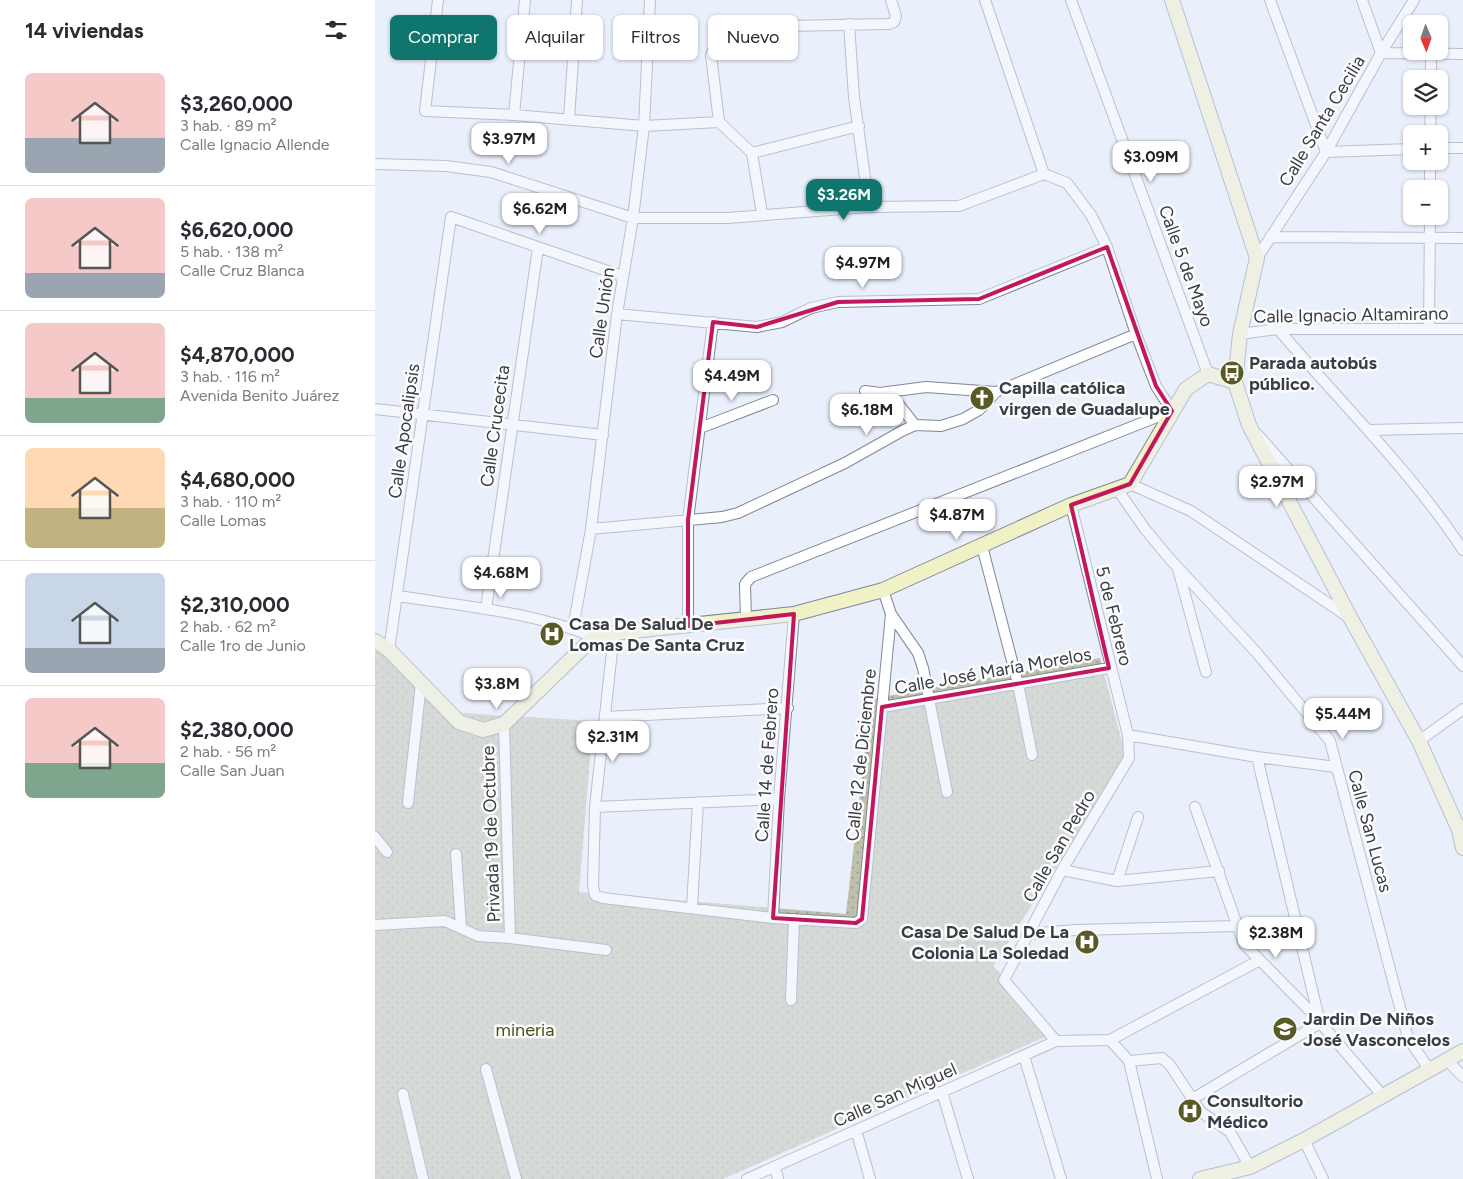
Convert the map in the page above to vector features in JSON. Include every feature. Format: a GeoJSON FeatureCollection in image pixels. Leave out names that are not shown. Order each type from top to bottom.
{"type":"FeatureCollection","features":[{"type":"Feature","properties":{"kind":"street"},"geometry":{"type":"LineString","coordinates":[[437,0],[425,111],[514,115],[643,126],[719,122]]}},
{"type":"Feature","properties":{"kind":"street"},"geometry":{"type":"LineString","coordinates":[[514,115],[525,0]]}},
{"type":"Feature","properties":{"kind":"street"},"geometry":{"type":"LineString","coordinates":[[569,119],[577,0]]}},
{"type":"Feature","properties":{"kind":"street","name":"Calle Unión"},"geometry":{"type":"LineString","coordinates":[[573,628],[591,529],[622,276],[633,218],[643,126],[651,0]]}},
{"type":"Feature","properties":{"kind":"street"},"geometry":{"type":"LineString","coordinates":[[762,214],[752,153],[719,122],[711,55],[718,39],[731,27],[889,24],[894,22],[896,16],[891,0]]}},
{"type":"Feature","properties":{"kind":"street"},"geometry":{"type":"LineString","coordinates":[[985,0],[1045,174]]}},
{"type":"Feature","properties":{"kind":"street","name":"Calle 5 de Mayo"},"geometry":{"type":"LineString","coordinates":[[1071,0],[1208,374]]}},
{"type":"Feature","properties":{"kind":"street"},"geometry":{"type":"LineString","coordinates":[[1173,0],[1257,258],[1240,334],[1235,382],[1249,425],[1351,619],[1419,741],[1459,830],[1463,848]]}},
{"type":"Feature","properties":{"kind":"street"},"geometry":{"type":"LineString","coordinates":[[1270,0],[1326,152],[1403,149]]}},
{"type":"Feature","properties":{"kind":"street"},"geometry":{"type":"LineString","coordinates":[[1362,0],[1381,53],[1403,53]]}},
{"type":"Feature","properties":{"kind":"street","name":"Calle Santa Cecilia"},"geometry":{"type":"LineString","coordinates":[[1257,258],[1326,152],[1381,53],[1414,0]]}},
{"type":"Feature","properties":{"kind":"street"},"geometry":{"type":"LineString","coordinates":[[849,24],[854,97],[869,207]]}},
{"type":"Feature","properties":{"kind":"street"},"geometry":{"type":"LineString","coordinates":[[1448,54],[1463,54]]}},
{"type":"Feature","properties":{"kind":"street"},"geometry":{"type":"LineString","coordinates":[[752,153],[859,126]]}},
{"type":"Feature","properties":{"kind":"street"},"geometry":{"type":"LineString","coordinates":[[1448,148],[1463,148]]}},
{"type":"Feature","properties":{"kind":"street"},"geometry":{"type":"LineString","coordinates":[[375,164],[446,166],[491,172],[633,218],[728,218],[869,207],[959,206],[1045,174],[1067,183],[1091,214],[1107,247],[1136,334],[1156,386],[1172,411]]}},
{"type":"Feature","properties":{"kind":"street","name":"Calle Apocalipsis"},"geometry":{"type":"LineString","coordinates":[[389,650],[451,216],[538,248]]}},
{"type":"Feature","properties":{"kind":"street"},"geometry":{"type":"LineString","coordinates":[[1429,328],[1430,225]]}},
{"type":"Feature","properties":{"kind":"street"},"geometry":{"type":"LineString","coordinates":[[1270,237],[1463,238]]}},
{"type":"Feature","properties":{"kind":"street"},"geometry":{"type":"LineString","coordinates":[[617,314],[757,327],[782,322],[811,308],[839,302],[979,299],[1107,247]]}},
{"type":"Feature","properties":{"kind":"street"},"geometry":{"type":"LineString","coordinates":[[538,248],[622,276]]}},
{"type":"Feature","properties":{"kind":"street","name":"Calle Crucecita"},"geometry":{"type":"LineString","coordinates":[[486,609],[511,424],[538,248]]}},
{"type":"Feature","properties":{"kind":"street"},"geometry":{"type":"LineString","coordinates":[[688,626],[688,520],[713,322]]}},
{"type":"Feature","properties":{"kind":"street"},"geometry":{"type":"LineString","coordinates":[[1278,329],[1368,430],[1450,530],[1463,550]]}},
{"type":"Feature","properties":{"kind":"street","name":"Calle Ignacio Altamirano"},"geometry":{"type":"LineString","coordinates":[[1240,334],[1278,329],[1463,329]]}},
{"type":"Feature","properties":{"kind":"street"},"geometry":{"type":"LineString","coordinates":[[591,529],[722,517],[738,513],[845,463],[915,425],[941,426],[963,419],[979,410],[996,392],[1136,334]]}},
{"type":"Feature","properties":{"kind":"street"},"geometry":{"type":"LineString","coordinates":[[375,641],[389,650],[459,722],[483,730],[504,724],[594,637],[614,633],[794,614],[883,590],[1071,506],[1123,486],[1186,389],[1208,374],[1235,382]]}},
{"type":"Feature","properties":{"kind":"street"},"geometry":{"type":"LineString","coordinates":[[865,391],[889,392],[926,387],[996,392]]}},
{"type":"Feature","properties":{"kind":"street"},"geometry":{"type":"LineString","coordinates":[[889,392],[915,425]]}},
{"type":"Feature","properties":{"kind":"street"},"geometry":{"type":"LineString","coordinates":[[700,428],[773,400]]}},
{"type":"Feature","properties":{"kind":"street"},"geometry":{"type":"LineString","coordinates":[[375,409],[603,435]]}},
{"type":"Feature","properties":{"kind":"street"},"geometry":{"type":"LineString","coordinates":[[746,620],[745,584],[751,577],[1172,411]]}},
{"type":"Feature","properties":{"kind":"street"},"geometry":{"type":"LineString","coordinates":[[1249,425],[1463,666]]}},
{"type":"Feature","properties":{"kind":"street"},"geometry":{"type":"LineString","coordinates":[[1368,430],[1463,428]]}},
{"type":"Feature","properties":{"kind":"street"},"geometry":{"type":"LineString","coordinates":[[1123,486],[1191,511],[1351,619]]}},
{"type":"Feature","properties":{"kind":"street","name":"Calle San Lucas"},"geometry":{"type":"LineString","coordinates":[[1123,486],[1145,529],[1178,568],[1256,652],[1330,741],[1408,1038],[1429,1069]]}},
{"type":"Feature","properties":{"kind":"street","name":"5 de Febrero"},"geometry":{"type":"LineString","coordinates":[[1071,506],[1109,668],[1128,735]]}},
{"type":"Feature","properties":{"kind":"street"},"geometry":{"type":"LineString","coordinates":[[982,546],[1018,684],[1032,755]]}},
{"type":"Feature","properties":{"kind":"street"},"geometry":{"type":"LineString","coordinates":[[1178,568],[1206,672]]}},
{"type":"Feature","properties":{"kind":"street","name":"Calle 12 de Diciembre"},"geometry":{"type":"LineString","coordinates":[[794,920],[856,923],[861,919],[891,614],[883,590]]}},
{"type":"Feature","properties":{"kind":"street"},"geometry":{"type":"LineString","coordinates":[[398,596],[486,609],[573,628],[594,637]]}},
{"type":"Feature","properties":{"kind":"street","name":"Calle 14 de Febrero"},"geometry":{"type":"LineString","coordinates":[[773,918],[779,799],[788,708],[794,614]]}},
{"type":"Feature","properties":{"kind":"street"},"geometry":{"type":"LineString","coordinates":[[891,614],[918,653],[931,698],[947,792]]}},
{"type":"Feature","properties":{"kind":"street"},"geometry":{"type":"LineString","coordinates":[[614,633],[595,807],[593,886],[595,895],[603,898],[794,920],[791,1000]]}},
{"type":"Feature","properties":{"kind":"street","name":"Calle José María Morelos"},"geometry":{"type":"LineString","coordinates":[[882,707],[1109,668]]}},
{"type":"Feature","properties":{"kind":"street"},"geometry":{"type":"LineString","coordinates":[[407,803],[421,683]]}},
{"type":"Feature","properties":{"kind":"street"},"geometry":{"type":"LineString","coordinates":[[605,718],[788,708]]}},
{"type":"Feature","properties":{"kind":"street"},"geometry":{"type":"LineString","coordinates":[[1419,741],[1463,709]]}},
{"type":"Feature","properties":{"kind":"street","name":"Privada 19 de Octubre"},"geometry":{"type":"LineString","coordinates":[[504,724],[510,938],[605,950]]}},
{"type":"Feature","properties":{"kind":"street"},"geometry":{"type":"LineString","coordinates":[[1128,735],[1257,757],[1336,767]]}},
{"type":"Feature","properties":{"kind":"street","name":"Calle San Pedro"},"geometry":{"type":"LineString","coordinates":[[1056,1041],[1004,980],[1062,870],[1129,758],[1128,735]]}},
{"type":"Feature","properties":{"kind":"street"},"geometry":{"type":"LineString","coordinates":[[1257,757],[1321,1023]]}},
{"type":"Feature","properties":{"kind":"street"},"geometry":{"type":"LineString","coordinates":[[595,807],[779,799]]}},
{"type":"Feature","properties":{"kind":"street"},"geometry":{"type":"LineString","coordinates":[[692,907],[698,802]]}},
{"type":"Feature","properties":{"kind":"street"},"geometry":{"type":"LineString","coordinates":[[1195,807],[1244,944],[1321,1023],[1383,1095]]}},
{"type":"Feature","properties":{"kind":"street"},"geometry":{"type":"LineString","coordinates":[[1117,880],[1138,817]]}},
{"type":"Feature","properties":{"kind":"street"},"geometry":{"type":"LineString","coordinates":[[375,837],[387,852]]}},
{"type":"Feature","properties":{"kind":"street"},"geometry":{"type":"LineString","coordinates":[[455,854],[461,927]]}},
{"type":"Feature","properties":{"kind":"street"},"geometry":{"type":"LineString","coordinates":[[1062,870],[1117,880],[1219,871]]}},
{"type":"Feature","properties":{"kind":"street"},"geometry":{"type":"LineString","coordinates":[[375,925],[445,921],[478,936],[510,938]]}},
{"type":"Feature","properties":{"kind":"street"},"geometry":{"type":"LineString","coordinates":[[1027,934],[1076,930],[1237,926]]}},
{"type":"Feature","properties":{"kind":"street"},"geometry":{"type":"LineString","coordinates":[[1056,1041],[1110,1040],[1261,960]]}},
{"type":"Feature","properties":{"kind":"street"},"geometry":{"type":"LineString","coordinates":[[1194,1098],[1321,1023]]}},
{"type":"Feature","properties":{"kind":"street"},"geometry":{"type":"LineString","coordinates":[[1110,1040],[1129,1061],[1157,1179]]}},
{"type":"Feature","properties":{"kind":"street","name":"Calle San Miguel"},"geometry":{"type":"LineString","coordinates":[[747,1179],[1056,1041]]}},
{"type":"Feature","properties":{"kind":"street"},"geometry":{"type":"LineString","coordinates":[[1200,1179],[1251,1167],[1304,1140],[1463,1051]]}},
{"type":"Feature","properties":{"kind":"street"},"geometry":{"type":"LineString","coordinates":[[1024,1056],[1061,1179]]}},
{"type":"Feature","properties":{"kind":"street"},"geometry":{"type":"LineString","coordinates":[[1129,1061],[1162,1058],[1170,1065],[1194,1098],[1201,1112],[1230,1132],[1251,1167]]}},
{"type":"Feature","properties":{"kind":"street"},"geometry":{"type":"LineString","coordinates":[[1446,1059],[1463,1077]]}},
{"type":"Feature","properties":{"kind":"street"},"geometry":{"type":"LineString","coordinates":[[486,1069],[515,1179]]}},
{"type":"Feature","properties":{"kind":"street"},"geometry":{"type":"LineString","coordinates":[[942,1092],[968,1179]]}},
{"type":"Feature","properties":{"kind":"street"},"geometry":{"type":"LineString","coordinates":[[403,1094],[423,1179]]}},
{"type":"Feature","properties":{"kind":"street"},"geometry":{"type":"LineString","coordinates":[[856,1130],[871,1179]]}},
{"type":"Feature","properties":{"kind":"street"},"geometry":{"type":"LineString","coordinates":[[1304,1140],[1323,1179]]}},
{"type":"Feature","properties":{"kind":"street"},"geometry":{"type":"LineString","coordinates":[[775,1167],[779,1179]]}},
{"type":"Feature","properties":{"kind":"highlighted area"},"geometry":{"type":"Polygon","coordinates":[[[1107,247],[1156,386],[1172,411],[1130,484],[1071,505],[1109,668],[882,707],[862,919],[856,923],[773,918],[794,614],[688,626],[688,520],[713,322],[757,327],[838,302],[979,299],[1107,247]]]}},
{"type":"Feature","properties":{"kind":"green space","name":"mineria"},"geometry":{"type":"Polygon","coordinates":[[[378,641],[445,712],[593,721],[579,892],[846,914],[871,699],[1100,658],[1126,757],[993,966],[1056,1032],[723,1179],[375,1179],[375,652],[378,641]]]}},
{"type":"Feature","properties":{"kind":"place","name":"Parada autobús público."},"geometry":{"type":"Point","coordinates":[1232,373]}},
{"type":"Feature","properties":{"kind":"place","name":"Capilla católica virgen de Guadalupe"},"geometry":{"type":"Point","coordinates":[982,398]}},
{"type":"Feature","properties":{"kind":"place","name":"Casa De Salud De Lomas De Santa Cruz"},"geometry":{"type":"Point","coordinates":[552,634]}},
{"type":"Feature","properties":{"kind":"place","name":"Casa De Salud De La Colonia La Soledad"},"geometry":{"type":"Point","coordinates":[1087,942]}},
{"type":"Feature","properties":{"kind":"place","name":"Jardin De Niños José Vasconcelos"},"geometry":{"type":"Point","coordinates":[1285,1029]}},
{"type":"Feature","properties":{"kind":"place","name":"Consultorio Médico"},"geometry":{"type":"Point","coordinates":[1190,1111]}}]}
